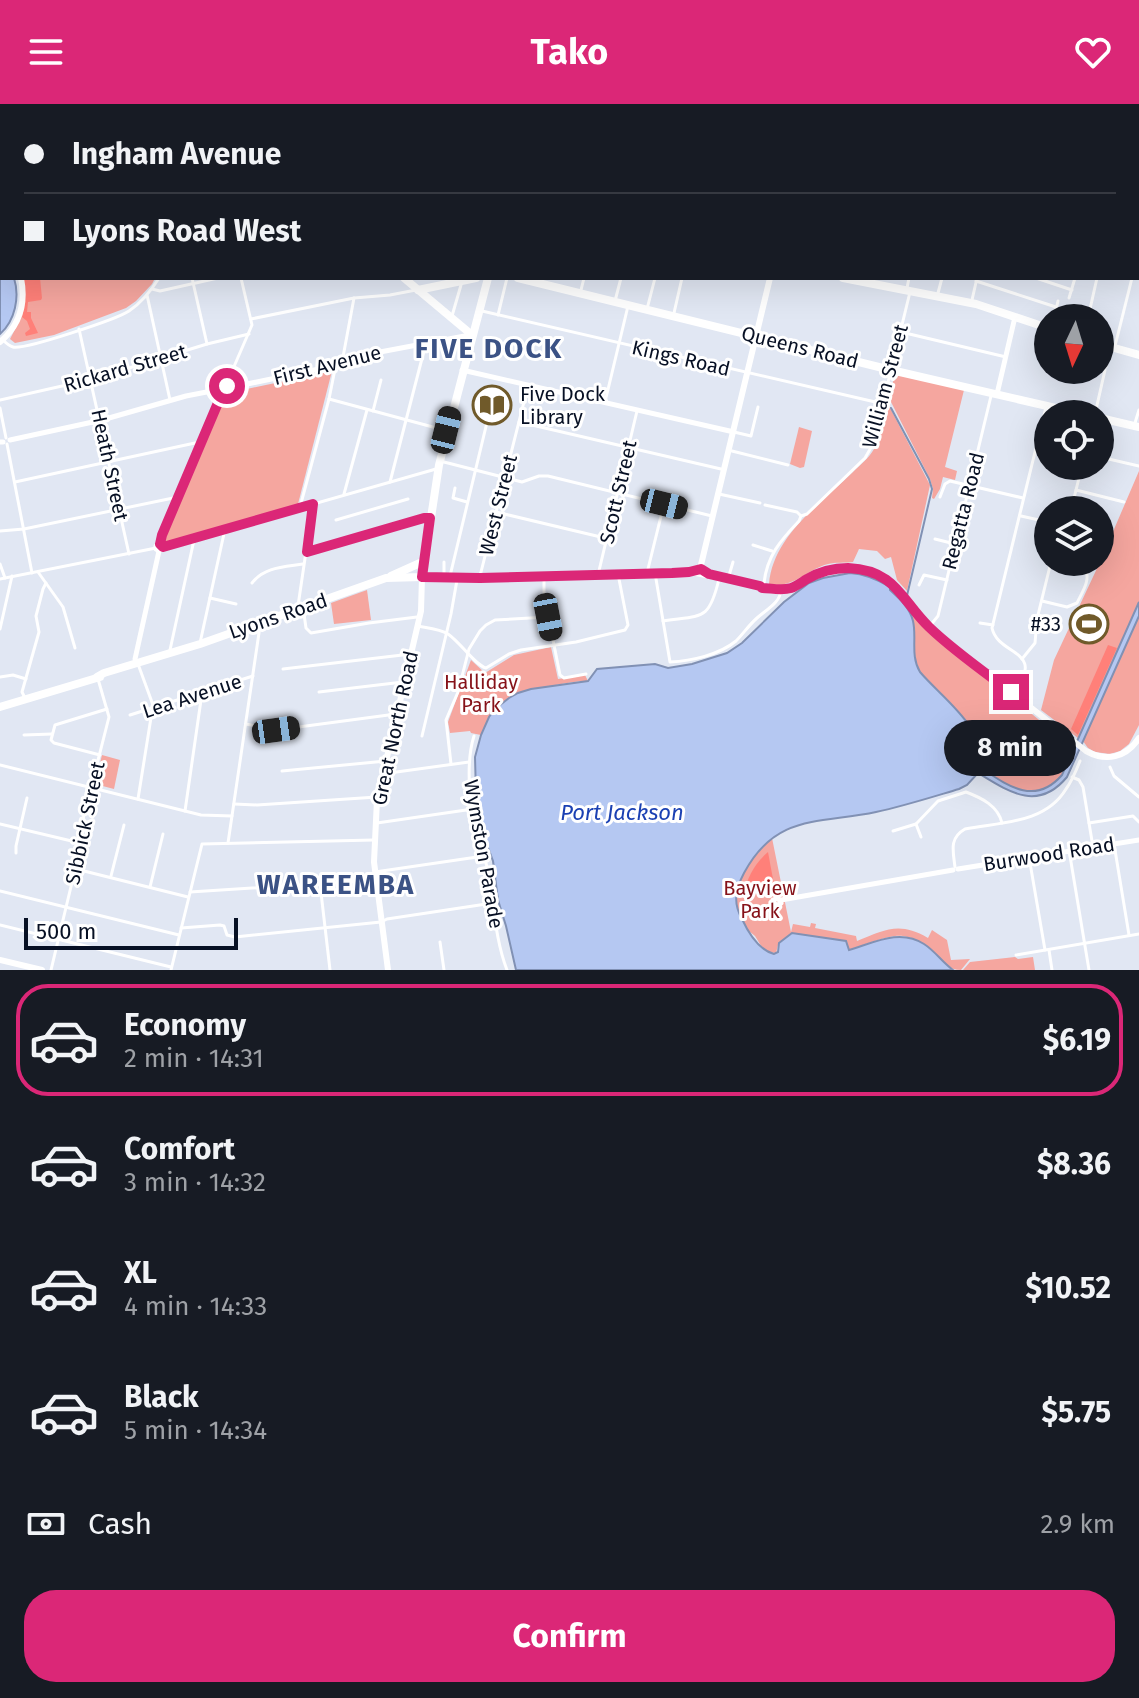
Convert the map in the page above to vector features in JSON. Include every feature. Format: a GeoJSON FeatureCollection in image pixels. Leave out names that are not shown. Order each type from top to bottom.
{"type":"FeatureCollection","features":[{"type":"Feature","properties":{"kind":"main road"},"geometry":{"type":"LineString","coordinates":[[1,341],[13,329],[22,310],[21,280]]}},
{"type":"Feature","properties":{"kind":"main road"},"geometry":{"type":"LineString","coordinates":[[407,280],[472,335]]}},
{"type":"Feature","properties":{"kind":"main road"},"geometry":{"type":"LineString","coordinates":[[418,290],[467,280]]}},
{"type":"Feature","properties":{"kind":"main road","name":"Great North Road"},"geometry":{"type":"LineString","coordinates":[[390,970],[374,840],[377,797],[419,617],[420,563],[438,465],[487,280]]}},
{"type":"Feature","properties":{"kind":"main road","name":"Queens Road"},"geometry":{"type":"LineString","coordinates":[[526,280],[1034,403]]}},
{"type":"Feature","properties":{"kind":"main road"},"geometry":{"type":"LineString","coordinates":[[702,570],[770,280]]}},
{"type":"Feature","properties":{"kind":"main road"},"geometry":{"type":"LineString","coordinates":[[860,280],[909,286],[1034,322]]}},
{"type":"Feature","properties":{"kind":"main road"},"geometry":{"type":"LineString","coordinates":[[874,280],[972,300],[1034,321]]}},
{"type":"Feature","properties":{"kind":"main road"},"geometry":{"type":"LineString","coordinates":[[1114,351],[1139,357]]}},
{"type":"Feature","properties":{"kind":"main road"},"geometry":{"type":"LineString","coordinates":[[1114,422],[1136,427]]}},
{"type":"Feature","properties":{"kind":"main road","name":"Great North Road"},"geometry":{"type":"LineString","coordinates":[[421,577],[429,518]]}},
{"type":"Feature","properties":{"kind":"main road"},"geometry":{"type":"LineString","coordinates":[[391,577],[420,563]]}},
{"type":"Feature","properties":{"kind":"main road"},"geometry":{"type":"LineString","coordinates":[[421,577],[480,578],[702,570],[781,590],[794,587],[820,573],[847,568],[862,570],[881,576],[895,586],[929,627],[1082,749],[1099,757],[1113,757],[1128,750],[1139,738]]}},
{"type":"Feature","properties":{"kind":"main road","name":"Lyons Road"},"geometry":{"type":"LineString","coordinates":[[0,707],[200,644],[391,577],[421,577]]}},
{"type":"Feature","properties":{"kind":"main road"},"geometry":{"type":"LineString","coordinates":[[0,960],[42,970]]}},
{"type":"Feature","properties":{"kind":"street"},"geometry":{"type":"LineString","coordinates":[[1,341],[11,347],[19,347],[128,312],[158,280]]}},
{"type":"Feature","properties":{"kind":"street"},"geometry":{"type":"LineString","coordinates":[[192,280],[207,344]]}},
{"type":"Feature","properties":{"kind":"street"},"geometry":{"type":"LineString","coordinates":[[152,289],[160,291],[210,280]]}},
{"type":"Feature","properties":{"kind":"street"},"geometry":{"type":"LineString","coordinates":[[138,799],[153,709],[135,659],[162,535],[252,325],[241,280]]}},
{"type":"Feature","properties":{"kind":"street"},"geometry":{"type":"LineString","coordinates":[[405,292],[408,287],[406,280]]}},
{"type":"Feature","properties":{"kind":"street"},"geometry":{"type":"LineString","coordinates":[[498,315],[507,280]]}},
{"type":"Feature","properties":{"kind":"street"},"geometry":{"type":"LineString","coordinates":[[580,293],[583,280]]}},
{"type":"Feature","properties":{"kind":"street"},"geometry":{"type":"LineString","coordinates":[[615,303],[621,280]]}},
{"type":"Feature","properties":{"kind":"street"},"geometry":{"type":"LineString","coordinates":[[647,310],[654,280]]}},
{"type":"Feature","properties":{"kind":"street"},"geometry":{"type":"LineString","coordinates":[[673,316],[682,280]]}},
{"type":"Feature","properties":{"kind":"street"},"geometry":{"type":"LineString","coordinates":[[938,293],[941,280]]}},
{"type":"Feature","properties":{"kind":"street"},"geometry":{"type":"LineString","coordinates":[[972,300],[977,280]]}},
{"type":"Feature","properties":{"kind":"street"},"geometry":{"type":"LineString","coordinates":[[980,280],[1048,304]]}},
{"type":"Feature","properties":{"kind":"street"},"geometry":{"type":"LineString","coordinates":[[1042,280],[1072,290]]}},
{"type":"Feature","properties":{"kind":"street"},"geometry":{"type":"LineString","coordinates":[[1069,298],[1074,280]]}},
{"type":"Feature","properties":{"kind":"street"},"geometry":{"type":"LineString","coordinates":[[1091,304],[1097,280]]}},
{"type":"Feature","properties":{"kind":"street"},"geometry":{"type":"LineString","coordinates":[[1114,343],[1131,280]]}},
{"type":"Feature","properties":{"kind":"street"},"geometry":{"type":"LineString","coordinates":[[452,317],[462,281]]}},
{"type":"Feature","properties":{"kind":"street","name":"William Street"},"geometry":{"type":"LineString","coordinates":[[763,585],[773,551],[801,516],[807,514],[865,458],[875,438],[909,286]]}},
{"type":"Feature","properties":{"kind":"street"},"geometry":{"type":"LineString","coordinates":[[251,319],[354,298],[418,290]]}},
{"type":"Feature","properties":{"kind":"street"},"geometry":{"type":"LineString","coordinates":[[147,295],[170,400]]}},
{"type":"Feature","properties":{"kind":"street"},"geometry":{"type":"LineString","coordinates":[[300,507],[354,298]]}},
{"type":"Feature","properties":{"kind":"street"},"geometry":{"type":"LineString","coordinates":[[605,402],[628,306]]}},
{"type":"Feature","properties":{"kind":"street","name":"Kings Road"},"geometry":{"type":"LineString","coordinates":[[478,310],[884,404]]}},
{"type":"Feature","properties":{"kind":"street","name":"Regatta Road"},"geometry":{"type":"LineString","coordinates":[[929,627],[938,616],[1015,317]]}},
{"type":"Feature","properties":{"kind":"street","name":"Heath Street"},"geometry":{"type":"LineString","coordinates":[[79,329],[129,554]]}},
{"type":"Feature","properties":{"kind":"street"},"geometry":{"type":"LineString","coordinates":[[900,332],[1006,357]]}},
{"type":"Feature","properties":{"kind":"street","name":"Rickard Street"},"geometry":{"type":"LineString","coordinates":[[0,400],[91,380],[249,334]]}},
{"type":"Feature","properties":{"kind":"street","name":"First Avenue"},"geometry":{"type":"LineString","coordinates":[[5,441],[100,420],[170,400],[315,370],[339,360],[472,335]]}},
{"type":"Feature","properties":{"kind":"street"},"geometry":{"type":"LineString","coordinates":[[390,482],[426,343]]}},
{"type":"Feature","properties":{"kind":"street"},"geometry":{"type":"LineString","coordinates":[[463,371],[605,402],[733,436],[751,436],[758,407]]}},
{"type":"Feature","properties":{"kind":"street"},"geometry":{"type":"LineString","coordinates":[[373,411],[381,380]]}},
{"type":"Feature","properties":{"kind":"street","name":"West Street"},"geometry":{"type":"LineString","coordinates":[[480,578],[528,386]]}},
{"type":"Feature","properties":{"kind":"street"},"geometry":{"type":"LineString","coordinates":[[329,399],[447,430]]}},
{"type":"Feature","properties":{"kind":"street"},"geometry":{"type":"LineString","coordinates":[[0,408],[32,573]]}},
{"type":"Feature","properties":{"kind":"street"},"geometry":{"type":"LineString","coordinates":[[344,494],[367,410]]}},
{"type":"Feature","properties":{"kind":"street","name":"Scott Street"},"geometry":{"type":"LineString","coordinates":[[598,575],[637,410]]}},
{"type":"Feature","properties":{"kind":"street"},"geometry":{"type":"LineString","coordinates":[[1136,427],[1139,410]]}},
{"type":"Feature","properties":{"kind":"street"},"geometry":{"type":"LineString","coordinates":[[450,577],[489,414]]}},
{"type":"Feature","properties":{"kind":"street"},"geometry":{"type":"LineString","coordinates":[[519,422],[726,466]]}},
{"type":"Feature","properties":{"kind":"street"},"geometry":{"type":"LineString","coordinates":[[15,482],[201,444]]}},
{"type":"Feature","properties":{"kind":"street"},"geometry":{"type":"LineString","coordinates":[[730,451],[788,465]]}},
{"type":"Feature","properties":{"kind":"street"},"geometry":{"type":"LineString","coordinates":[[1013,693],[1025,675],[1022,659],[992,631],[1034,454]]}},
{"type":"Feature","properties":{"kind":"street"},"geometry":{"type":"LineString","coordinates":[[1114,460],[1139,466]]}},
{"type":"Feature","properties":{"kind":"street"},"geometry":{"type":"LineString","coordinates":[[0,564],[2,578],[159,548],[390,482],[438,465],[524,482],[548,476],[714,516]]}},
{"type":"Feature","properties":{"kind":"street"},"geometry":{"type":"LineString","coordinates":[[1074,496],[1078,480]]}},
{"type":"Feature","properties":{"kind":"street"},"geometry":{"type":"LineString","coordinates":[[940,497],[948,482],[1023,498]]}},
{"type":"Feature","properties":{"kind":"street"},"geometry":{"type":"LineString","coordinates":[[455,488],[453,498],[467,502]]}},
{"type":"Feature","properties":{"kind":"street"},"geometry":{"type":"LineString","coordinates":[[1076,490],[1124,502]]}},
{"type":"Feature","properties":{"kind":"street"},"geometry":{"type":"LineString","coordinates":[[719,494],[797,512],[801,516]]}},
{"type":"Feature","properties":{"kind":"street"},"geometry":{"type":"LineString","coordinates":[[0,531],[24,529],[178,497]]}},
{"type":"Feature","properties":{"kind":"street"},"geometry":{"type":"LineString","coordinates":[[336,520],[408,499]]}},
{"type":"Feature","properties":{"kind":"street"},"geometry":{"type":"LineString","coordinates":[[313,504],[300,608],[307,631],[311,633],[419,617]]}},
{"type":"Feature","properties":{"kind":"street"},"geometry":{"type":"LineString","coordinates":[[664,504],[651,573],[670,662],[695,659],[724,649],[779,600],[781,590]]}},
{"type":"Feature","properties":{"kind":"street"},"geometry":{"type":"LineString","coordinates":[[496,512],[606,539]]}},
{"type":"Feature","properties":{"kind":"street"},"geometry":{"type":"LineString","coordinates":[[1019,515],[1034,519]]}},
{"type":"Feature","properties":{"kind":"street"},"geometry":{"type":"LineString","coordinates":[[307,552],[429,518]]}},
{"type":"Feature","properties":{"kind":"street"},"geometry":{"type":"LineString","coordinates":[[200,644],[225,529]]}},
{"type":"Feature","properties":{"kind":"street"},"geometry":{"type":"LineString","coordinates":[[169,653],[195,538]]}},
{"type":"Feature","properties":{"kind":"street"},"geometry":{"type":"LineString","coordinates":[[935,539],[955,544]]}},
{"type":"Feature","properties":{"kind":"street"},"geometry":{"type":"LineString","coordinates":[[753,545],[773,551]]}},
{"type":"Feature","properties":{"kind":"street"},"geometry":{"type":"LineString","coordinates":[[422,736],[458,584],[450,577],[444,562]]}},
{"type":"Feature","properties":{"kind":"street"},"geometry":{"type":"LineString","coordinates":[[728,579],[733,562]]}},
{"type":"Feature","properties":{"kind":"street"},"geometry":{"type":"LineString","coordinates":[[252,583],[267,570],[304,564]]}},
{"type":"Feature","properties":{"kind":"street"},"geometry":{"type":"LineString","coordinates":[[38,572],[63,607],[75,648]]}},
{"type":"Feature","properties":{"kind":"street"},"geometry":{"type":"LineString","coordinates":[[417,626],[447,633],[484,668],[509,654],[576,642],[627,628],[618,574]]}},
{"type":"Feature","properties":{"kind":"street"},"geometry":{"type":"LineString","coordinates":[[919,585],[924,575],[947,580]]}},
{"type":"Feature","properties":{"kind":"street"},"geometry":{"type":"LineString","coordinates":[[0,629],[12,576]]}},
{"type":"Feature","properties":{"kind":"street"},"geometry":{"type":"LineString","coordinates":[[544,576],[544,595],[560,675],[564,678],[586,674]]}},
{"type":"Feature","properties":{"kind":"street"},"geometry":{"type":"LineString","coordinates":[[663,621],[697,615],[707,610],[716,596],[719,576]]}},
{"type":"Feature","properties":{"kind":"street"},"geometry":{"type":"LineString","coordinates":[[1022,659],[1035,643],[1047,576]]}},
{"type":"Feature","properties":{"kind":"street"},"geometry":{"type":"LineString","coordinates":[[1041,601],[1067,607],[1077,603],[1088,576]]}},
{"type":"Feature","properties":{"kind":"street"},"geometry":{"type":"LineString","coordinates":[[25,699],[22,692],[39,632],[36,616],[46,583]]}},
{"type":"Feature","properties":{"kind":"street"},"geometry":{"type":"LineString","coordinates":[[210,598],[236,604]]}},
{"type":"Feature","properties":{"kind":"street"},"geometry":{"type":"LineString","coordinates":[[451,764],[446,720],[469,652],[483,627],[492,621],[548,617]]}},
{"type":"Feature","properties":{"kind":"street"},"geometry":{"type":"LineString","coordinates":[[228,843],[261,628],[259,623]]}},
{"type":"Feature","properties":{"kind":"street"},"geometry":{"type":"LineString","coordinates":[[980,623],[993,625]]}},
{"type":"Feature","properties":{"kind":"street"},"geometry":{"type":"LineString","coordinates":[[1028,628],[1036,627]]}},
{"type":"Feature","properties":{"kind":"street"},"geometry":{"type":"LineString","coordinates":[[283,669],[411,654]]}},
{"type":"Feature","properties":{"kind":"street"},"geometry":{"type":"LineString","coordinates":[[0,677],[13,675],[26,679]]}},
{"type":"Feature","properties":{"kind":"street","name":"Lea Avenue"},"geometry":{"type":"LineString","coordinates":[[130,715],[253,676]]}},
{"type":"Feature","properties":{"kind":"street","name":"Sibbick Street"},"geometry":{"type":"LineString","coordinates":[[51,970],[76,869],[79,835],[109,717],[97,677]]}},
{"type":"Feature","properties":{"kind":"street"},"geometry":{"type":"LineString","coordinates":[[319,692],[404,682]]}},
{"type":"Feature","properties":{"kind":"street"},"geometry":{"type":"LineString","coordinates":[[185,811],[202,693]]}},
{"type":"Feature","properties":{"kind":"street"},"geometry":{"type":"LineString","coordinates":[[100,755],[51,740],[55,725],[107,709]]}},
{"type":"Feature","properties":{"kind":"street"},"geometry":{"type":"LineString","coordinates":[[246,724],[276,730],[396,714]]}},
{"type":"Feature","properties":{"kind":"street"},"geometry":{"type":"LineString","coordinates":[[24,735],[52,734]]}},
{"type":"Feature","properties":{"kind":"street","name":"Wymston Parade"},"geometry":{"type":"LineString","coordinates":[[474,736],[469,762],[473,809],[507,970]]}},
{"type":"Feature","properties":{"kind":"street"},"geometry":{"type":"LineString","coordinates":[[282,771],[386,761]]}},
{"type":"Feature","properties":{"kind":"street"},"geometry":{"type":"LineString","coordinates":[[956,868],[952,845],[957,833],[1025,819],[1046,810],[1066,790],[1080,761]]}},
{"type":"Feature","properties":{"kind":"street"},"geometry":{"type":"LineString","coordinates":[[382,774],[469,762]]}},
{"type":"Feature","properties":{"kind":"street"},"geometry":{"type":"LineString","coordinates":[[0,765],[204,816],[232,816]]}},
{"type":"Feature","properties":{"kind":"street"},"geometry":{"type":"LineString","coordinates":[[1110,767],[1114,776],[1139,797]]}},
{"type":"Feature","properties":{"kind":"street"},"geometry":{"type":"LineString","coordinates":[[1072,777],[1081,783],[1093,847]]}},
{"type":"Feature","properties":{"kind":"street"},"geometry":{"type":"LineString","coordinates":[[893,831],[916,824],[938,801],[966,792],[996,808],[1002,823]]}},
{"type":"Feature","properties":{"kind":"street"},"geometry":{"type":"LineString","coordinates":[[234,804],[377,797]]}},
{"type":"Feature","properties":{"kind":"street"},"geometry":{"type":"LineString","coordinates":[[16,853],[27,798]]}},
{"type":"Feature","properties":{"kind":"street"},"geometry":{"type":"LineString","coordinates":[[375,824],[473,809]]}},
{"type":"Feature","properties":{"kind":"street"},"geometry":{"type":"LineString","coordinates":[[1046,810],[1050,815]]}},
{"type":"Feature","properties":{"kind":"street"},"geometry":{"type":"LineString","coordinates":[[1089,823],[1133,816],[1139,822]]}},
{"type":"Feature","properties":{"kind":"street"},"geometry":{"type":"LineString","coordinates":[[0,824],[80,843]]}},
{"type":"Feature","properties":{"kind":"street"},"geometry":{"type":"LineString","coordinates":[[916,824],[921,837]]}},
{"type":"Feature","properties":{"kind":"street"},"geometry":{"type":"LineString","coordinates":[[111,878],[124,825]]}},
{"type":"Feature","properties":{"kind":"street"},"geometry":{"type":"LineString","coordinates":[[150,887],[163,834]]}},
{"type":"Feature","properties":{"kind":"street"},"geometry":{"type":"LineString","coordinates":[[0,925],[171,969],[202,844],[374,840]]}},
{"type":"Feature","properties":{"kind":"street","name":"Burwood Road"},"geometry":{"type":"LineString","coordinates":[[781,900],[956,868],[1139,840]]}},
{"type":"Feature","properties":{"kind":"street"},"geometry":{"type":"LineString","coordinates":[[1114,844],[1129,936]]}},
{"type":"Feature","properties":{"kind":"street"},"geometry":{"type":"LineString","coordinates":[[1069,850],[1089,970]]}},
{"type":"Feature","properties":{"kind":"street"},"geometry":{"type":"LineString","coordinates":[[76,869],[189,894],[320,884],[484,856]]}},
{"type":"Feature","properties":{"kind":"street"},"geometry":{"type":"LineString","coordinates":[[1029,857],[1052,970]]}},
{"type":"Feature","properties":{"kind":"street"},"geometry":{"type":"LineString","coordinates":[[320,884],[330,970]]}},
{"type":"Feature","properties":{"kind":"street"},"geometry":{"type":"LineString","coordinates":[[0,891],[179,935]]}},
{"type":"Feature","properties":{"kind":"street"},"geometry":{"type":"LineString","coordinates":[[181,928],[222,925],[227,935],[233,937],[382,921],[493,903]]}},
{"type":"Feature","properties":{"kind":"street"},"geometry":{"type":"LineString","coordinates":[[1016,955],[1139,934]]}},
{"type":"Feature","properties":{"kind":"street"},"geometry":{"type":"LineString","coordinates":[[440,942],[444,970]]}},
{"type":"Feature","properties":{"kind":"green space"},"geometry":{"type":"Polygon","coordinates":[[[23,280],[154,280],[126,308],[54,335],[15,343],[10,339],[18,323],[24,296],[23,280]]]}},
{"type":"Feature","properties":{"kind":"green space"},"geometry":{"type":"Polygon","coordinates":[[[332,371],[298,504],[169,542],[163,541],[228,393],[332,371]]]}},
{"type":"Feature","properties":{"kind":"green space"},"geometry":{"type":"Polygon","coordinates":[[[895,374],[964,390],[945,467],[957,471],[955,480],[943,477],[934,499],[930,479],[889,398],[895,374]]]}},
{"type":"Feature","properties":{"kind":"green space"},"geometry":{"type":"Polygon","coordinates":[[[886,400],[930,485],[907,591],[897,580],[891,557],[885,559],[877,551],[859,549],[853,562],[828,564],[786,584],[769,584],[772,567],[789,536],[813,508],[872,452],[881,432],[886,400]]]}},
{"type":"Feature","properties":{"kind":"green space"},"geometry":{"type":"Polygon","coordinates":[[[799,427],[812,431],[804,467],[800,468],[790,464],[799,427]]]}},
{"type":"Feature","properties":{"kind":"green space"},"geometry":{"type":"Polygon","coordinates":[[[1139,471],[1139,602],[1078,738],[1041,710],[1054,660],[1093,576],[1114,576],[1114,529],[1139,471]]]}},
{"type":"Feature","properties":{"kind":"green space"},"geometry":{"type":"Polygon","coordinates":[[[367,590],[371,620],[334,624],[331,603],[367,590]]]}},
{"type":"Feature","properties":{"kind":"green space"},"geometry":{"type":"Polygon","coordinates":[[[912,611],[930,633],[1074,749],[1065,771],[1055,783],[1027,791],[1003,783],[981,768],[981,754],[971,728],[922,675],[915,661],[912,611]]]}},
{"type":"Feature","properties":{"kind":"green space"},"geometry":{"type":"Polygon","coordinates":[[[1139,616],[1139,725],[1129,744],[1120,751],[1110,754],[1095,752],[1083,741],[1139,616]]]}},
{"type":"Feature","properties":{"kind":"green space","name":"Halliday Park"},"geometry":{"type":"Polygon","coordinates":[[[551,647],[558,679],[585,675],[588,681],[542,688],[510,698],[495,711],[481,735],[470,731],[450,733],[448,722],[471,660],[485,673],[514,655],[551,647]]]}},
{"type":"Feature","properties":{"kind":"green space"},"geometry":{"type":"Polygon","coordinates":[[[102,755],[120,760],[114,789],[95,784],[102,755]]]}},
{"type":"Feature","properties":{"kind":"green space","name":"Bayview Park"},"geometry":{"type":"Polygon","coordinates":[[[772,838],[791,932],[793,924],[810,927],[811,923],[816,924],[815,928],[856,936],[857,941],[892,929],[909,930],[928,938],[932,930],[947,940],[951,960],[970,959],[961,970],[953,969],[920,943],[903,936],[883,938],[848,950],[847,942],[778,945],[776,953],[766,952],[745,928],[736,903],[737,891],[747,868],[772,838]]]}},
{"type":"Feature","properties":{"kind":"green space"},"geometry":{"type":"Polygon","coordinates":[[[1033,957],[1035,970],[963,970],[970,962],[1033,957]]]}},
{"type":"Feature","properties":{"kind":"shaded area"},"geometry":{"type":"Polygon","coordinates":[[[23,280],[40,280],[42,298],[28,302],[27,312],[31,312],[38,333],[26,336],[30,329],[22,317],[25,305],[23,280]]]}},
{"type":"Feature","properties":{"kind":"shaded area"},"geometry":{"type":"Polygon","coordinates":[[[1108,645],[1117,648],[1078,735],[1071,729],[1108,645]]]}},
{"type":"Feature","properties":{"kind":"shaded area"},"geometry":{"type":"Polygon","coordinates":[[[768,852],[775,890],[744,894],[752,871],[768,852]]]}},
{"type":"Feature","properties":{"kind":"water"},"geometry":{"type":"Polygon","coordinates":[[[0,280],[14,280],[13,316],[0,334],[0,280]]]}},
{"type":"Feature","properties":{"kind":"water","name":"Port Jackson"},"geometry":{"type":"Polygon","coordinates":[[[850,573],[871,577],[890,587],[901,600],[912,616],[917,666],[970,727],[981,753],[981,768],[1022,790],[1042,790],[1062,775],[1139,602],[1139,616],[1067,777],[1056,788],[1045,794],[1023,795],[1001,787],[978,773],[959,789],[928,798],[876,812],[801,824],[770,840],[741,879],[736,896],[739,913],[755,940],[769,952],[778,952],[779,943],[792,933],[846,941],[849,950],[886,938],[906,937],[924,944],[953,970],[516,970],[476,794],[475,757],[481,735],[495,709],[518,693],[531,689],[588,681],[597,669],[655,664],[668,668],[727,653],[809,583],[850,573]]]}},
{"type":"Feature","properties":{"kind":"waterway"},"geometry":{"type":"LineString","coordinates":[[891,408],[932,489],[905,604]]}},
{"type":"Feature","properties":{"kind":"place","name":"Five Dock Library"},"geometry":{"type":"Point","coordinates":[492,405]}},
{"type":"Feature","properties":{"kind":"place","name":"#33"},"geometry":{"type":"Point","coordinates":[1089,624]}},
{"type":"Feature","properties":{"kind":"district","name":"FIVE DOCK"},"geometry":{"type":"Point","coordinates":[489,348]}},
{"type":"Feature","properties":{"kind":"district","name":"WAREEMBA"},"geometry":{"type":"Point","coordinates":[336,884]}},
{"type":"Feature","properties":{"kind":"route"},"geometry":{"type":"LineString","coordinates":[[227,386],[162,535],[160,544],[163,547],[313,504],[307,552],[430,518],[422,577],[672,573],[701,569],[762,588],[781,590],[827,571],[847,568],[862,570],[881,576],[900,590],[929,627],[1011,692]]}}]}
